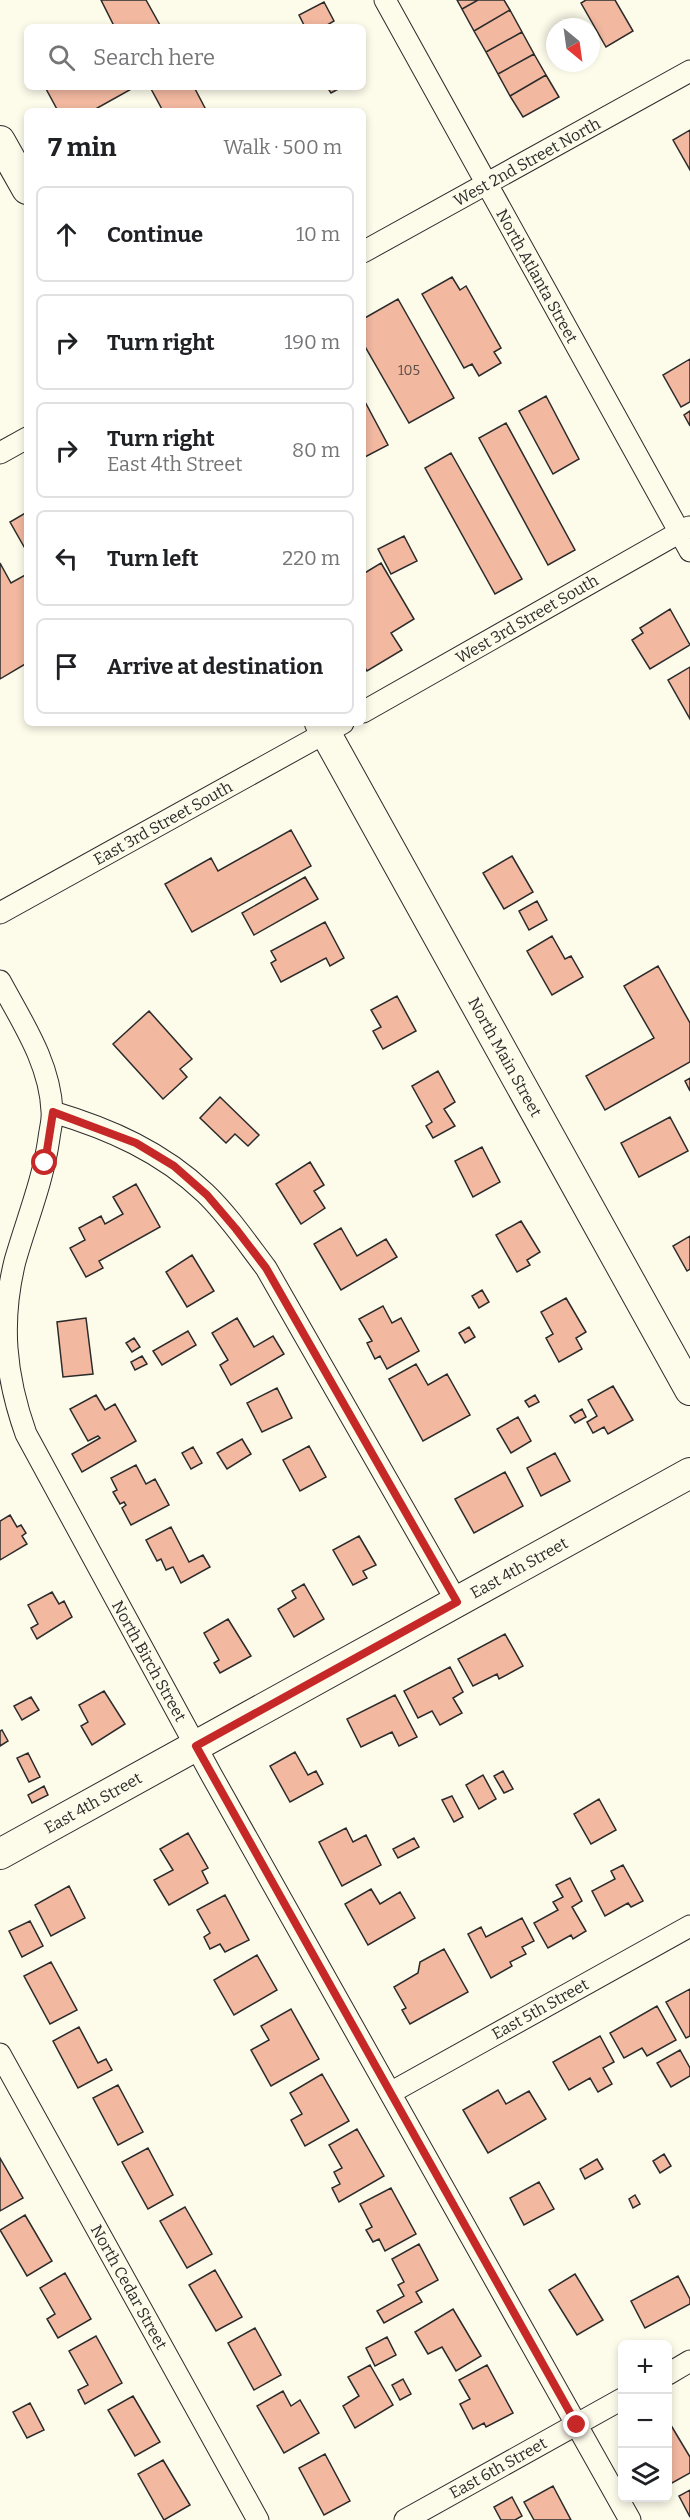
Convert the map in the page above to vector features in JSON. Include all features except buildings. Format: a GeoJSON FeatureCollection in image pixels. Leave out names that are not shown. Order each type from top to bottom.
{"type":"FeatureCollection","features":[{"type":"Feature","properties":{"kind":"main road"},"geometry":{"type":"LineString","coordinates":[[0,141],[24,184]]}},
{"type":"Feature","properties":{"kind":"main road","name":"North Main Street"},"geometry":{"type":"LineString","coordinates":[[330,726],[690,1390]]}},
{"type":"Feature","properties":{"kind":"main road","name":"East 4th Street"},"geometry":{"type":"LineString","coordinates":[[0,1854],[690,1473]]}},
{"type":"Feature","properties":{"kind":"street","name":"North Atlanta Street"},"geometry":{"type":"LineString","coordinates":[[386,0],[487,184],[684,530],[690,551]]}},
{"type":"Feature","properties":{"kind":"street","name":"West 2nd Street North"},"geometry":{"type":"LineString","coordinates":[[366,250],[690,71]]}},
{"type":"Feature","properties":{"kind":"street"},"geometry":{"type":"LineString","coordinates":[[0,453],[24,440]]}},
{"type":"Feature","properties":{"kind":"street","name":"West 3rd Street South"},"geometry":{"type":"LineString","coordinates":[[366,710],[684,530]]}},
{"type":"Feature","properties":{"kind":"street","name":"East 3rd Street South"},"geometry":{"type":"LineString","coordinates":[[0,914],[330,726]]}},
{"type":"Feature","properties":{"kind":"street","name":"North Birch Street"},"geometry":{"type":"LineString","coordinates":[[0,981],[46,1069],[53,1112],[45,1163],[32,1215],[15,1261],[7,1300],[4,1338],[10,1386],[26,1434],[196,1746],[630,2520]]}},
{"type":"Feature","properties":{"kind":"street"},"geometry":{"type":"LineString","coordinates":[[53,1112],[136,1143],[174,1166],[207,1195],[236,1229],[266,1268],[457,1602]]}},
{"type":"Feature","properties":{"kind":"street","name":"East 5th Street"},"geometry":{"type":"LineString","coordinates":[[390,2093],[690,1926]]}},
{"type":"Feature","properties":{"kind":"street","name":"North Cedar Street"},"geometry":{"type":"LineString","coordinates":[[0,2054],[258,2520]]}},
{"type":"Feature","properties":{"kind":"street"},"geometry":{"type":"LineString","coordinates":[[672,2372],[690,2361]]}},
{"type":"Feature","properties":{"kind":"street","name":"East 6th Street"},"geometry":{"type":"LineString","coordinates":[[405,2520],[618,2401]]}},
{"type":"Feature","properties":{"kind":"route"},"geometry":{"type":"LineString","coordinates":[[45,1163],[53,1112],[136,1143],[174,1166],[207,1195],[266,1268],[457,1602],[196,1746],[577,2425]]}}]}
